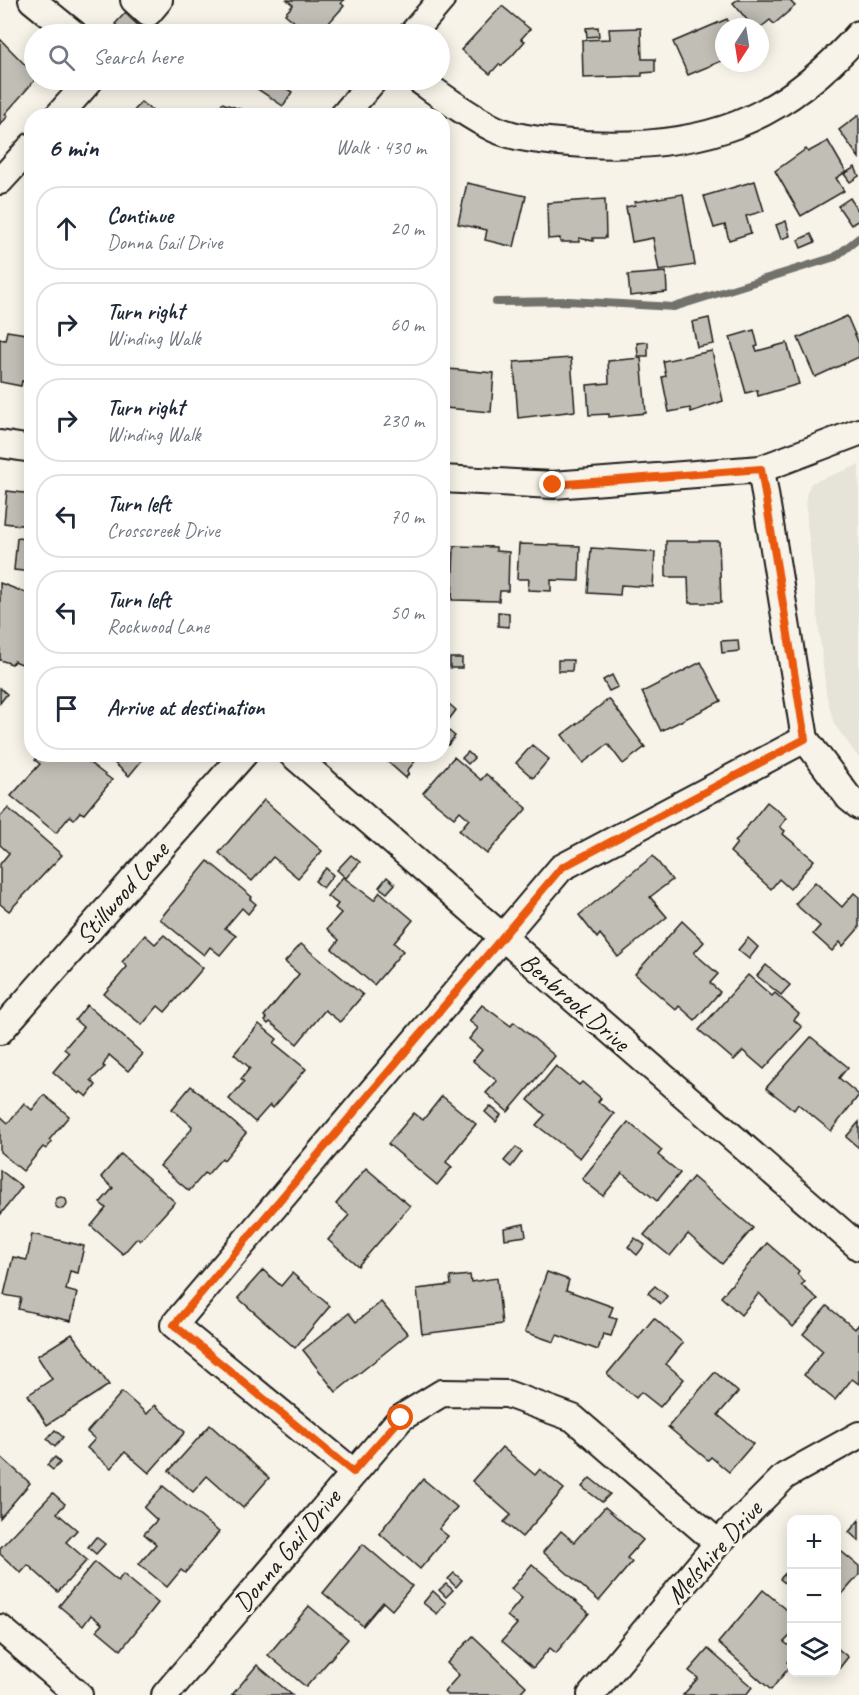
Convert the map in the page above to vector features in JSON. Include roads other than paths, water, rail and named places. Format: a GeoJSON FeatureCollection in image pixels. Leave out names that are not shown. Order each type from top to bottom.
{"type":"FeatureCollection","features":[{"type":"Feature","properties":{"kind":"street"},"geometry":{"type":"LineString","coordinates":[[32,0],[62,24]]}},
{"type":"Feature","properties":{"kind":"street"},"geometry":{"type":"LineString","coordinates":[[134,0],[148,13],[159,0]]}},
{"type":"Feature","properties":{"kind":"street"},"geometry":{"type":"LineString","coordinates":[[421,24],[441,0]]}},
{"type":"Feature","properties":{"kind":"street"},"geometry":{"type":"LineString","coordinates":[[434,90],[488,125],[552,142],[620,146],[692,138],[739,126],[781,105],[833,63],[859,34]]}},
{"type":"Feature","properties":{"kind":"street"},"geometry":{"type":"LineString","coordinates":[[65,108],[81,90]]}},
{"type":"Feature","properties":{"kind":"street"},"geometry":{"type":"LineString","coordinates":[[350,108],[365,90]]}},
{"type":"Feature","properties":{"kind":"street"},"geometry":{"type":"LineString","coordinates":[[0,181],[24,155]]}},
{"type":"Feature","properties":{"kind":"street"},"geometry":{"type":"LineString","coordinates":[[450,479],[553,485],[761,469],[859,432]]}},
{"type":"Feature","properties":{"kind":"street"},"geometry":{"type":"LineString","coordinates":[[0,444],[24,448]]}},
{"type":"Feature","properties":{"kind":"street"},"geometry":{"type":"LineString","coordinates":[[761,469],[805,739],[849,798],[859,806]]}},
{"type":"Feature","properties":{"kind":"street"},"geometry":{"type":"LineString","coordinates":[[353,1472],[174,1325],[500,937],[561,868],[805,739]]}},
{"type":"Feature","properties":{"kind":"street","name":"Stillwood Lane"},"geometry":{"type":"LineString","coordinates":[[0,1031],[237,762]]}},
{"type":"Feature","properties":{"kind":"street","name":"Benbrook Drive"},"geometry":{"type":"LineString","coordinates":[[301,762],[859,1247]]}},
{"type":"Feature","properties":{"kind":"street","name":"Donna Gail Drive"},"geometry":{"type":"LineString","coordinates":[[165,1695],[401,1418],[442,1393],[507,1394],[573,1418],[718,1543]]}},
{"type":"Feature","properties":{"kind":"street","name":"Melshire Drive"},"geometry":{"type":"LineString","coordinates":[[591,1695],[718,1543],[785,1476],[859,1435]]}},
{"type":"Feature","properties":{"kind":"street"},"geometry":{"type":"LineString","coordinates":[[0,1628],[79,1695]]}},
{"type":"Feature","properties":{"kind":"waterway"},"geometry":{"type":"LineString","coordinates":[[496,302],[569,301],[674,307],[835,257],[859,238]]}}]}
